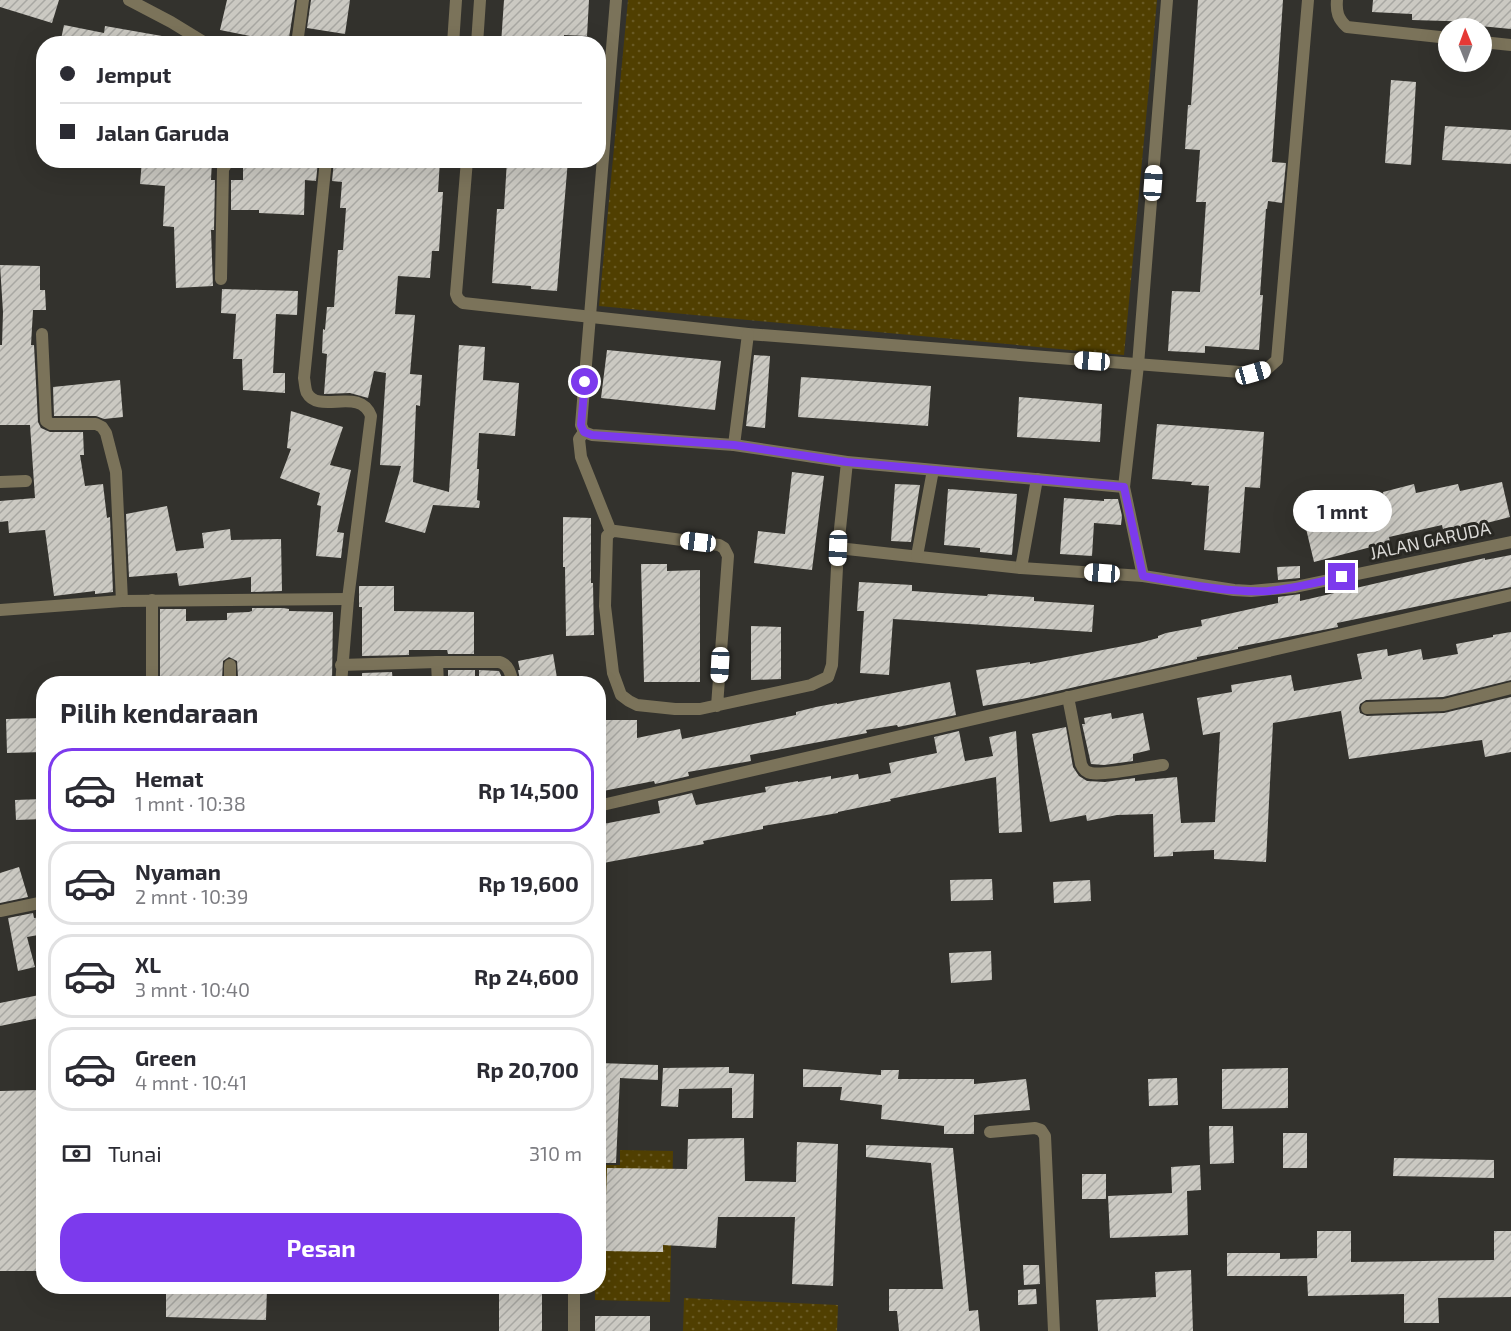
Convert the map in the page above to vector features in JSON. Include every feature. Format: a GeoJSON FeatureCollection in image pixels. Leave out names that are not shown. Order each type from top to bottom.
{"type":"FeatureCollection","features":[{"type":"Feature","properties":{"kind":"street"},"geometry":{"type":"LineString","coordinates":[[298,36],[303,0]]}},
{"type":"Feature","properties":{"kind":"street"},"geometry":{"type":"LineString","coordinates":[[454,36],[456,0]]}},
{"type":"Feature","properties":{"kind":"street"},"geometry":{"type":"LineString","coordinates":[[478,36],[480,0]]}},
{"type":"Feature","properties":{"kind":"street"},"geometry":{"type":"LineString","coordinates":[[606,122],[616,0]]}},
{"type":"Feature","properties":{"kind":"street"},"geometry":{"type":"LineString","coordinates":[[1143,576],[1124,487],[1138,365],[1167,0]]}},
{"type":"Feature","properties":{"kind":"street"},"geometry":{"type":"LineString","coordinates":[[466,168],[456,294],[463,303],[748,334],[1253,373],[1267,369],[1277,360],[1308,0]]}},
{"type":"Feature","properties":{"kind":"street"},"geometry":{"type":"LineString","coordinates":[[1337,0],[1336,9],[1340,20],[1347,27],[1438,37]]}},
{"type":"Feature","properties":{"kind":"street"},"geometry":{"type":"LineString","coordinates":[[134,2],[194,36]]}},
{"type":"Feature","properties":{"kind":"street"},"geometry":{"type":"LineString","coordinates":[[1492,43],[1511,45]]}},
{"type":"Feature","properties":{"kind":"street"},"geometry":{"type":"LineString","coordinates":[[221,279],[224,168]]}},
{"type":"Feature","properties":{"kind":"street"},"geometry":{"type":"LineString","coordinates":[[325,168],[304,378],[305,387],[310,397],[316,399],[364,404],[371,416],[348,599],[341,676]]}},
{"type":"Feature","properties":{"kind":"street"},"geometry":{"type":"LineString","coordinates":[[602,168],[581,425],[584,432],[592,435],[734,445],[847,462],[1124,487]]}},
{"type":"Feature","properties":{"kind":"street"},"geometry":{"type":"LineString","coordinates":[[42,334],[46,421],[51,424],[96,424],[106,433],[116,472],[122,600]]}},
{"type":"Feature","properties":{"kind":"street"},"geometry":{"type":"LineString","coordinates":[[734,445],[748,334]]}},
{"type":"Feature","properties":{"kind":"street"},"geometry":{"type":"LineString","coordinates":[[584,432],[579,439],[581,457],[611,532]]}},
{"type":"Feature","properties":{"kind":"street"},"geometry":{"type":"LineString","coordinates":[[611,532],[607,536],[605,606],[613,673],[621,695],[637,705],[675,710],[700,709],[812,685],[828,677],[832,665],[838,548],[847,462]]}},
{"type":"Feature","properties":{"kind":"street"},"geometry":{"type":"LineString","coordinates":[[917,556],[933,470]]}},
{"type":"Feature","properties":{"kind":"street"},"geometry":{"type":"LineString","coordinates":[[1021,568],[1037,479]]}},
{"type":"Feature","properties":{"kind":"street"},"geometry":{"type":"LineString","coordinates":[[0,482],[26,481]]}},
{"type":"Feature","properties":{"kind":"street"},"geometry":{"type":"LineString","coordinates":[[611,532],[719,545],[724,548],[728,556],[717,706]]}},
{"type":"Feature","properties":{"kind":"street","name":"JALAN GARUDA"},"geometry":{"type":"LineString","coordinates":[[838,548],[1021,568],[1143,576],[1234,591],[1270,591],[1511,542]]}},
{"type":"Feature","properties":{"kind":"street"},"geometry":{"type":"LineString","coordinates":[[606,804],[1511,596]]}},
{"type":"Feature","properties":{"kind":"street"},"geometry":{"type":"LineString","coordinates":[[0,610],[122,600],[348,599]]}},
{"type":"Feature","properties":{"kind":"street"},"geometry":{"type":"LineString","coordinates":[[152,600],[152,676]]}},
{"type":"Feature","properties":{"kind":"street"},"geometry":{"type":"LineString","coordinates":[[341,665],[438,662],[503,663],[511,676]]}},
{"type":"Feature","properties":{"kind":"street"},"geometry":{"type":"LineString","coordinates":[[438,662],[438,676]]}},
{"type":"Feature","properties":{"kind":"street"},"geometry":{"type":"LineString","coordinates":[[230,665],[230,676]]}},
{"type":"Feature","properties":{"kind":"street"},"geometry":{"type":"LineString","coordinates":[[1367,708],[1444,705],[1511,688]]}},
{"type":"Feature","properties":{"kind":"street"},"geometry":{"type":"LineString","coordinates":[[1068,697],[1084,770],[1089,773],[1101,773],[1163,765]]}},
{"type":"Feature","properties":{"kind":"street"},"geometry":{"type":"LineString","coordinates":[[0,911],[36,904]]}},
{"type":"Feature","properties":{"kind":"street"},"geometry":{"type":"LineString","coordinates":[[990,1132],[1035,1128],[1041,1130],[1045,1136],[1054,1331]]}},
{"type":"Feature","properties":{"kind":"street"},"geometry":{"type":"LineString","coordinates":[[574,1294],[574,1331]]}},
{"type":"Feature","properties":{"kind":"shaded area"},"geometry":{"type":"Polygon","coordinates":[[[628,0],[1157,0],[1124,355],[599,306],[628,0]]]}},
{"type":"Feature","properties":{"kind":"shaded area"},"geometry":{"type":"Polygon","coordinates":[[[620,1150],[673,1151],[670,1302],[595,1300],[595,1294],[606,1294],[606,1165],[620,1165],[620,1150]]]}},
{"type":"Feature","properties":{"kind":"shaded area"},"geometry":{"type":"Polygon","coordinates":[[[684,1298],[838,1305],[837,1331],[683,1331],[684,1298]]]}},
{"type":"Feature","properties":{"kind":"building"},"geometry":{"type":"Polygon","coordinates":[[[0,0],[59,0],[52,23],[0,7],[0,0]]]}},
{"type":"Feature","properties":{"kind":"building"},"geometry":{"type":"Polygon","coordinates":[[[227,0],[295,0],[289,36],[250,36],[220,30],[227,0]]]}},
{"type":"Feature","properties":{"kind":"building"},"geometry":{"type":"Polygon","coordinates":[[[311,0],[350,0],[345,34],[307,28],[311,0]]]}},
{"type":"Feature","properties":{"kind":"building"},"geometry":{"type":"Polygon","coordinates":[[[504,0],[589,0],[587,36],[502,36],[504,0]]]}},
{"type":"Feature","properties":{"kind":"building"},"geometry":{"type":"Polygon","coordinates":[[[1198,0],[1283,0],[1272,162],[1286,163],[1282,203],[1268,201],[1266,209],[1259,350],[1205,346],[1205,353],[1168,351],[1172,291],[1200,292],[1206,202],[1196,202],[1200,150],[1185,149],[1188,105],[1191,105],[1198,0]]]}},
{"type":"Feature","properties":{"kind":"building"},"geometry":{"type":"Polygon","coordinates":[[[1373,0],[1511,0],[1511,29],[1492,27],[1492,18],[1412,20],[1412,14],[1372,12],[1373,0]]]}},
{"type":"Feature","properties":{"kind":"building"},"geometry":{"type":"Polygon","coordinates":[[[64,25],[104,33],[105,26],[162,36],[62,36],[64,25]]]}},
{"type":"Feature","properties":{"kind":"building"},"geometry":{"type":"Polygon","coordinates":[[[1391,80],[1416,82],[1411,165],[1385,163],[1391,80]]]}},
{"type":"Feature","properties":{"kind":"building"},"geometry":{"type":"Polygon","coordinates":[[[1445,126],[1511,130],[1511,164],[1442,160],[1445,126]]]}},
{"type":"Feature","properties":{"kind":"building"},"geometry":{"type":"Polygon","coordinates":[[[141,168],[212,168],[211,180],[215,180],[214,230],[211,230],[213,286],[176,288],[174,227],[163,226],[165,186],[140,184],[141,168]]]}},
{"type":"Feature","properties":{"kind":"building"},"geometry":{"type":"Polygon","coordinates":[[[243,168],[317,168],[316,181],[305,180],[304,215],[259,213],[259,210],[231,210],[231,180],[243,180],[243,168]]]}},
{"type":"Feature","properties":{"kind":"building"},"geometry":{"type":"Polygon","coordinates":[[[333,168],[440,168],[438,192],[443,192],[439,251],[432,251],[430,278],[398,276],[395,314],[415,315],[410,374],[422,375],[420,406],[416,405],[413,482],[449,492],[459,345],[485,347],[483,380],[519,383],[515,436],[479,433],[477,500],[480,501],[479,508],[433,505],[425,533],[385,522],[401,466],[380,465],[386,373],[374,371],[368,398],[350,393],[324,394],[327,354],[322,353],[323,329],[325,330],[327,307],[334,307],[338,250],[343,250],[346,208],[340,208],[342,182],[332,181],[333,168]]]}},
{"type":"Feature","properties":{"kind":"building"},"geometry":{"type":"Polygon","coordinates":[[[507,168],[567,168],[557,291],[492,283],[497,209],[504,209],[507,168]]]}},
{"type":"Feature","properties":{"kind":"building"},"geometry":{"type":"Polygon","coordinates":[[[0,265],[40,266],[40,290],[45,290],[46,310],[33,310],[31,345],[34,345],[38,422],[41,428],[50,432],[83,432],[84,455],[80,455],[85,486],[103,484],[107,518],[110,517],[113,592],[95,594],[95,591],[54,596],[45,530],[9,533],[8,521],[0,522],[0,501],[35,498],[30,425],[0,425],[0,345],[2,345],[3,312],[0,265]]]}},
{"type":"Feature","properties":{"kind":"building"},"geometry":{"type":"Polygon","coordinates":[[[222,289],[298,291],[297,315],[276,314],[273,373],[285,373],[285,393],[243,390],[242,359],[233,359],[236,314],[221,313],[222,289]]]}},
{"type":"Feature","properties":{"kind":"building"},"geometry":{"type":"Polygon","coordinates":[[[607,350],[721,361],[715,410],[601,398],[607,350]]]}},
{"type":"Feature","properties":{"kind":"building"},"geometry":{"type":"Polygon","coordinates":[[[754,355],[770,356],[765,428],[746,426],[754,355]]]}},
{"type":"Feature","properties":{"kind":"building"},"geometry":{"type":"Polygon","coordinates":[[[801,377],[931,386],[928,426],[798,417],[801,377]]]}},
{"type":"Feature","properties":{"kind":"building"},"geometry":{"type":"Polygon","coordinates":[[[120,380],[123,417],[104,419],[96,416],[54,416],[53,387],[120,380]]]}},
{"type":"Feature","properties":{"kind":"building"},"geometry":{"type":"Polygon","coordinates":[[[1019,397],[1102,404],[1100,442],[1017,437],[1019,397]]]}},
{"type":"Feature","properties":{"kind":"building"},"geometry":{"type":"Polygon","coordinates":[[[291,411],[343,427],[330,465],[351,470],[337,532],[344,533],[341,558],[316,556],[321,506],[317,505],[320,493],[280,478],[291,449],[287,448],[291,411]]]}},
{"type":"Feature","properties":{"kind":"building"},"geometry":{"type":"Polygon","coordinates":[[[1157,424],[1264,432],[1260,488],[1245,487],[1240,553],[1204,550],[1209,486],[1191,485],[1192,482],[1152,479],[1157,424]]]}},
{"type":"Feature","properties":{"kind":"building"},"geometry":{"type":"Polygon","coordinates":[[[792,472],[824,476],[812,570],[754,563],[758,531],[785,534],[792,472]]]}},
{"type":"Feature","properties":{"kind":"building"},"geometry":{"type":"Polygon","coordinates":[[[1502,482],[1510,517],[1444,534],[1442,525],[1389,537],[1390,542],[1314,562],[1303,516],[1384,497],[1383,492],[1414,484],[1416,493],[1458,484],[1460,491],[1502,482]]]}},
{"type":"Feature","properties":{"kind":"building"},"geometry":{"type":"Polygon","coordinates":[[[895,484],[920,485],[911,542],[891,541],[895,484]]]}},
{"type":"Feature","properties":{"kind":"building"},"geometry":{"type":"Polygon","coordinates":[[[948,489],[1017,494],[1012,555],[980,552],[980,548],[944,545],[948,489]]]}},
{"type":"Feature","properties":{"kind":"building"},"geometry":{"type":"Polygon","coordinates":[[[1064,498],[1104,501],[1104,499],[1118,499],[1122,516],[1121,525],[1094,523],[1092,556],[1060,554],[1064,498]]]}},
{"type":"Feature","properties":{"kind":"building"},"geometry":{"type":"Polygon","coordinates":[[[167,506],[176,551],[204,548],[202,533],[230,529],[231,540],[281,539],[282,591],[251,592],[251,577],[179,586],[177,573],[129,577],[126,514],[167,506]]]}},
{"type":"Feature","properties":{"kind":"building"},"geometry":{"type":"Polygon","coordinates":[[[563,517],[591,518],[594,635],[566,636],[563,517]]]}},
{"type":"Feature","properties":{"kind":"building"},"geometry":{"type":"Polygon","coordinates":[[[1511,555],[1511,587],[1337,623],[1338,627],[1238,647],[1238,649],[1197,657],[1197,659],[983,706],[976,670],[1030,662],[1030,664],[1139,643],[1158,638],[1166,633],[1202,626],[1201,620],[1278,603],[1278,597],[1300,594],[1300,601],[1485,558],[1485,560],[1511,555]]]}},
{"type":"Feature","properties":{"kind":"building"},"geometry":{"type":"Polygon","coordinates":[[[641,564],[667,564],[667,571],[700,570],[700,682],[644,682],[641,564]]]}},
{"type":"Feature","properties":{"kind":"building"},"geometry":{"type":"Polygon","coordinates":[[[1300,566],[1300,578],[1278,580],[1277,567],[1300,566]]]}},
{"type":"Feature","properties":{"kind":"building"},"geometry":{"type":"Polygon","coordinates":[[[859,582],[912,585],[912,591],[1034,597],[1034,601],[1094,605],[1092,632],[893,619],[889,675],[860,673],[864,611],[857,611],[859,582]]]}},
{"type":"Feature","properties":{"kind":"building"},"geometry":{"type":"Polygon","coordinates":[[[359,586],[394,586],[394,611],[474,612],[474,654],[448,654],[447,650],[409,650],[409,655],[362,656],[362,607],[359,607],[359,586]]]}},
{"type":"Feature","properties":{"kind":"building"},"geometry":{"type":"Polygon","coordinates":[[[252,608],[283,608],[289,611],[333,612],[332,676],[238,676],[237,661],[229,657],[223,661],[222,676],[160,676],[160,609],[186,609],[186,621],[227,620],[227,613],[252,611],[252,608]]]}},
{"type":"Feature","properties":{"kind":"building"},"geometry":{"type":"Polygon","coordinates":[[[751,626],[781,627],[781,679],[751,680],[751,626]]]}},
{"type":"Feature","properties":{"kind":"building"},"geometry":{"type":"Polygon","coordinates":[[[1511,632],[1511,680],[1443,697],[1366,700],[1360,704],[1359,708],[1360,713],[1367,716],[1444,713],[1511,697],[1511,752],[1485,757],[1482,740],[1349,759],[1341,711],[1273,723],[1266,862],[1214,859],[1214,850],[1173,852],[1173,856],[1154,857],[1153,814],[1117,815],[1087,821],[1086,815],[1050,822],[1032,734],[1066,727],[1073,767],[1079,776],[1087,781],[1105,782],[1135,778],[1135,781],[1177,777],[1181,823],[1215,822],[1220,732],[1203,735],[1197,698],[1232,692],[1231,685],[1291,675],[1294,691],[1362,679],[1357,654],[1387,649],[1388,656],[1421,649],[1423,660],[1458,654],[1456,644],[1511,632]]]}},
{"type":"Feature","properties":{"kind":"building"},"geometry":{"type":"Polygon","coordinates":[[[553,654],[557,676],[519,676],[518,661],[553,654]]]}},
{"type":"Feature","properties":{"kind":"building"},"geometry":{"type":"Polygon","coordinates":[[[448,670],[475,670],[475,676],[448,676],[448,670]]]}},
{"type":"Feature","properties":{"kind":"building"},"geometry":{"type":"Polygon","coordinates":[[[479,670],[499,671],[501,676],[479,676],[479,670]]]}},
{"type":"Feature","properties":{"kind":"building"},"geometry":{"type":"Polygon","coordinates":[[[392,672],[392,676],[362,676],[362,673],[392,672]]]}},
{"type":"Feature","properties":{"kind":"building"},"geometry":{"type":"Polygon","coordinates":[[[950,682],[956,715],[898,727],[897,725],[866,730],[867,733],[750,755],[751,761],[688,772],[689,776],[655,784],[654,781],[606,790],[606,720],[637,720],[637,738],[680,729],[682,739],[837,704],[950,682]]]}},
{"type":"Feature","properties":{"kind":"building"},"geometry":{"type":"Polygon","coordinates":[[[1111,713],[1112,719],[1143,713],[1150,750],[1133,754],[1133,761],[1104,765],[1091,764],[1082,724],[1085,724],[1084,718],[1111,713]]]}},
{"type":"Feature","properties":{"kind":"building"},"geometry":{"type":"Polygon","coordinates":[[[36,718],[36,752],[7,753],[6,719],[36,718]]]}},
{"type":"Feature","properties":{"kind":"building"},"geometry":{"type":"Polygon","coordinates":[[[959,731],[965,761],[993,756],[989,737],[1016,731],[1022,832],[999,833],[996,777],[890,799],[891,801],[838,813],[763,826],[763,829],[703,841],[704,844],[606,862],[606,823],[660,813],[658,801],[692,793],[696,805],[766,792],[765,787],[798,781],[831,776],[831,779],[858,774],[859,779],[891,773],[889,763],[937,753],[934,737],[959,731]]]}},
{"type":"Feature","properties":{"kind":"building"},"geometry":{"type":"Polygon","coordinates":[[[36,799],[36,819],[16,820],[15,800],[36,799]]]}},
{"type":"Feature","properties":{"kind":"building"},"geometry":{"type":"Polygon","coordinates":[[[19,867],[28,897],[0,903],[0,873],[19,867]]]}},
{"type":"Feature","properties":{"kind":"building"},"geometry":{"type":"Polygon","coordinates":[[[992,879],[993,900],[951,901],[950,880],[992,879]]]}},
{"type":"Feature","properties":{"kind":"building"},"geometry":{"type":"Polygon","coordinates":[[[1090,880],[1091,901],[1054,903],[1053,882],[1090,880]]]}},
{"type":"Feature","properties":{"kind":"building"},"geometry":{"type":"Polygon","coordinates":[[[33,913],[34,918],[36,918],[36,935],[27,937],[35,967],[18,971],[8,918],[33,913]]]}},
{"type":"Feature","properties":{"kind":"building"},"geometry":{"type":"Polygon","coordinates":[[[991,951],[992,980],[951,983],[949,953],[991,951]]]}},
{"type":"Feature","properties":{"kind":"building"},"geometry":{"type":"Polygon","coordinates":[[[36,996],[36,1019],[0,1026],[0,1003],[36,996]]]}},
{"type":"Feature","properties":{"kind":"building"},"geometry":{"type":"Polygon","coordinates":[[[606,1063],[658,1065],[658,1080],[620,1078],[616,1163],[606,1163],[606,1063]]]}},
{"type":"Feature","properties":{"kind":"building"},"geometry":{"type":"Polygon","coordinates":[[[729,1067],[729,1073],[754,1074],[753,1118],[732,1118],[732,1088],[679,1089],[678,1107],[661,1106],[663,1068],[729,1067]]]}},
{"type":"Feature","properties":{"kind":"building"},"geometry":{"type":"Polygon","coordinates":[[[1288,1068],[1288,1108],[1222,1109],[1222,1069],[1288,1068]]]}},
{"type":"Feature","properties":{"kind":"building"},"geometry":{"type":"Polygon","coordinates":[[[803,1069],[881,1075],[881,1070],[899,1070],[898,1079],[974,1079],[974,1084],[1026,1079],[1030,1110],[974,1115],[974,1134],[944,1134],[944,1126],[881,1119],[882,1105],[840,1100],[842,1087],[803,1087],[803,1069]]]}},
{"type":"Feature","properties":{"kind":"building"},"geometry":{"type":"Polygon","coordinates":[[[1177,1078],[1178,1105],[1149,1106],[1148,1079],[1177,1078]]]}},
{"type":"Feature","properties":{"kind":"building"},"geometry":{"type":"Polygon","coordinates":[[[36,1090],[36,1271],[0,1271],[0,1091],[36,1090]]]}},
{"type":"Feature","properties":{"kind":"building"},"geometry":{"type":"Polygon","coordinates":[[[1209,1126],[1233,1126],[1234,1163],[1210,1164],[1209,1126]]]}},
{"type":"Feature","properties":{"kind":"building"},"geometry":{"type":"Polygon","coordinates":[[[1283,1133],[1307,1133],[1307,1168],[1283,1168],[1283,1133]]]}},
{"type":"Feature","properties":{"kind":"building"},"geometry":{"type":"Polygon","coordinates":[[[744,1138],[745,1181],[796,1182],[797,1142],[838,1144],[833,1286],[792,1284],[795,1217],[718,1217],[716,1248],[663,1245],[663,1252],[606,1251],[607,1168],[687,1169],[688,1139],[744,1138]]]}},
{"type":"Feature","properties":{"kind":"building"},"geometry":{"type":"Polygon","coordinates":[[[866,1145],[953,1148],[969,1311],[978,1310],[980,1331],[899,1331],[897,1311],[889,1311],[889,1289],[943,1289],[931,1163],[866,1157],[866,1145]]]}},
{"type":"Feature","properties":{"kind":"building"},"geometry":{"type":"Polygon","coordinates":[[[1394,1158],[1494,1160],[1494,1178],[1393,1176],[1394,1158]]]}},
{"type":"Feature","properties":{"kind":"building"},"geometry":{"type":"Polygon","coordinates":[[[1200,1165],[1201,1190],[1187,1191],[1188,1235],[1110,1238],[1108,1196],[1172,1193],[1171,1167],[1200,1165]]]}},
{"type":"Feature","properties":{"kind":"building"},"geometry":{"type":"Polygon","coordinates":[[[1082,1174],[1106,1174],[1106,1199],[1082,1199],[1082,1174]]]}},
{"type":"Feature","properties":{"kind":"building"},"geometry":{"type":"Polygon","coordinates":[[[1317,1231],[1351,1231],[1351,1262],[1494,1260],[1494,1231],[1511,1231],[1511,1297],[1438,1298],[1439,1323],[1404,1323],[1404,1294],[1308,1296],[1307,1276],[1227,1276],[1227,1253],[1280,1253],[1280,1259],[1317,1258],[1317,1231]]]}},
{"type":"Feature","properties":{"kind":"building"},"geometry":{"type":"Polygon","coordinates":[[[1023,1265],[1039,1265],[1040,1284],[1024,1285],[1023,1265]]]}},
{"type":"Feature","properties":{"kind":"building"},"geometry":{"type":"Polygon","coordinates":[[[1191,1270],[1193,1331],[1098,1331],[1096,1300],[1156,1297],[1155,1272],[1191,1270]]]}},
{"type":"Feature","properties":{"kind":"building"},"geometry":{"type":"Polygon","coordinates":[[[1036,1289],[1037,1304],[1018,1305],[1018,1290],[1036,1289]]]}},
{"type":"Feature","properties":{"kind":"building"},"geometry":{"type":"Polygon","coordinates":[[[166,1294],[267,1294],[266,1320],[166,1317],[166,1294]]]}},
{"type":"Feature","properties":{"kind":"building"},"geometry":{"type":"Polygon","coordinates":[[[499,1294],[542,1294],[542,1331],[499,1331],[499,1294]]]}},
{"type":"Feature","properties":{"kind":"building"},"geometry":{"type":"Polygon","coordinates":[[[595,1316],[650,1316],[650,1331],[595,1331],[595,1316]]]}},
{"type":"Feature","properties":{"kind":"route"},"geometry":{"type":"LineString","coordinates":[[585,382],[581,425],[584,432],[592,435],[734,445],[847,462],[1124,487],[1143,576],[1234,591],[1270,591],[1342,577]]}}]}
